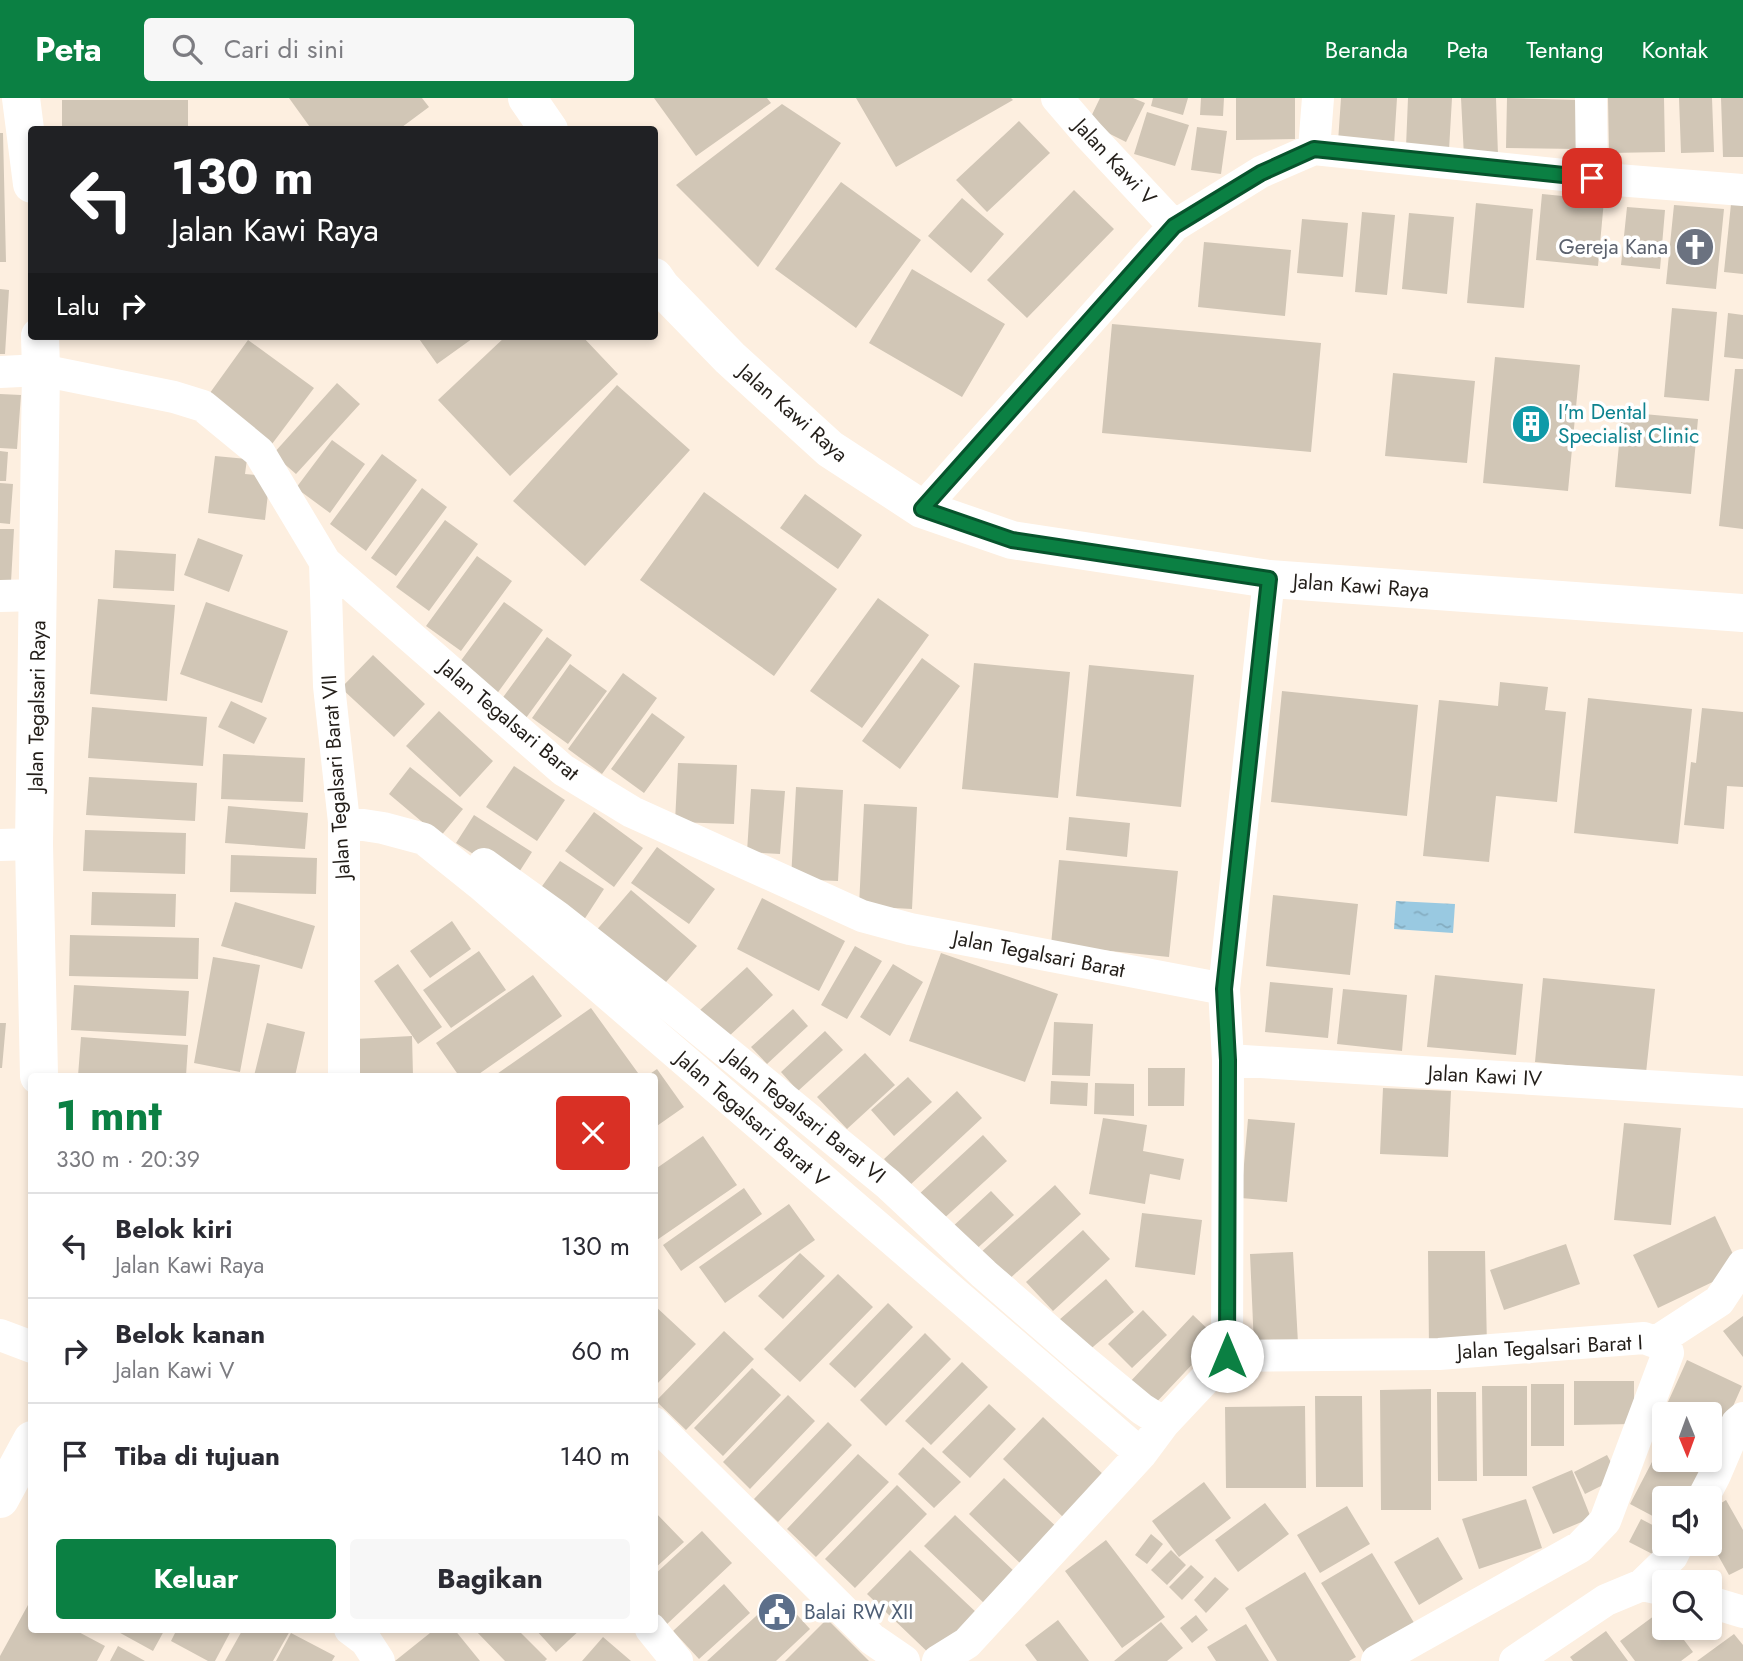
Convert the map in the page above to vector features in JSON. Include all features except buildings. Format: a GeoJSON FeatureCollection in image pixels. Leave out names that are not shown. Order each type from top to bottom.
{"type":"FeatureCollection","features":[{"type":"Feature","properties":{"kind":"main road"},"geometry":{"type":"LineString","coordinates":[[21,98],[28,153]]}},
{"type":"Feature","properties":{"kind":"main road"},"geometry":{"type":"LineString","coordinates":[[527,98],[547,126]]}},
{"type":"Feature","properties":{"kind":"main road","name":"Jalan Kawi Raya"},"geometry":{"type":"LineString","coordinates":[[658,283],[730,358],[830,449],[922,509],[1012,540],[1269,579],[1743,613]]}},
{"type":"Feature","properties":{"kind":"main road","name":"Jalan Tegalsari Raya"},"geometry":{"type":"LineString","coordinates":[[39,1073],[17,844],[39,595],[41,353]]}},
{"type":"Feature","properties":{"kind":"main road"},"geometry":{"type":"LineString","coordinates":[[0,1499],[28,1447]]}},
{"type":"Feature","properties":{"kind":"street","name":"Jalan Kawi V"},"geometry":{"type":"LineString","coordinates":[[1057,98],[1174,226]]}},
{"type":"Feature","properties":{"kind":"street"},"geometry":{"type":"LineString","coordinates":[[1314,149],[1318,98]]}},
{"type":"Feature","properties":{"kind":"street"},"geometry":{"type":"LineString","coordinates":[[1591,98],[1592,178]]}},
{"type":"Feature","properties":{"kind":"street"},"geometry":{"type":"LineString","coordinates":[[922,509],[1174,226],[1261,173],[1314,149],[1592,178],[1743,190]]}},
{"type":"Feature","properties":{"kind":"street","name":"Jalan Tegalsari Barat"},"geometry":{"type":"LineString","coordinates":[[0,372],[41,353],[203,406],[260,452],[325,562],[562,770],[632,812],[862,916],[910,929],[1224,989]]}},
{"type":"Feature","properties":{"kind":"street","name":"Jalan Tegalsari Barat VII"},"geometry":{"type":"LineString","coordinates":[[325,562],[329,686],[344,822],[344,1073]]}},
{"type":"Feature","properties":{"kind":"street"},"geometry":{"type":"LineString","coordinates":[[937,1661],[967,1643],[1141,1454],[1164,1423],[1217,1366],[1228,1060],[1224,989],[1269,579]]}},
{"type":"Feature","properties":{"kind":"street"},"geometry":{"type":"LineString","coordinates":[[0,596],[39,595]]}},
{"type":"Feature","properties":{"kind":"street","name":"Jalan Tegalsari Barat V"},"geometry":{"type":"LineString","coordinates":[[344,822],[383,828],[424,839],[480,884],[1141,1454]]}},
{"type":"Feature","properties":{"kind":"street","name":"Jalan Tegalsari Barat VI"},"geometry":{"type":"LineString","coordinates":[[424,839],[471,856],[488,866],[590,942],[888,1184],[1084,1362],[1142,1409],[1164,1423]]}},
{"type":"Feature","properties":{"kind":"street","name":"Jalan Kawi IV"},"geometry":{"type":"LineString","coordinates":[[1228,1060],[1743,1092]]}},
{"type":"Feature","properties":{"kind":"street"},"geometry":{"type":"LineString","coordinates":[[1663,1347],[1719,1301],[1743,1265]]}},
{"type":"Feature","properties":{"kind":"street"},"geometry":{"type":"LineString","coordinates":[[1217,1366],[1475,1368],[1663,1347],[1708,1324],[1743,1294]]}},
{"type":"Feature","properties":{"kind":"street"},"geometry":{"type":"LineString","coordinates":[[0,1335],[28,1346]]}},
{"type":"Feature","properties":{"kind":"street","name":"Jalan Tegalsari Barat I"},"geometry":{"type":"LineString","coordinates":[[1217,1366],[1439,1354],[1644,1338],[1663,1347],[1605,1521],[1580,1547],[1377,1661]]}},
{"type":"Feature","properties":{"kind":"street"},"geometry":{"type":"LineString","coordinates":[[1709,1486],[1737,1423],[1743,1418]]}},
{"type":"Feature","properties":{"kind":"street"},"geometry":{"type":"LineString","coordinates":[[658,1427],[872,1639],[904,1661]]}},
{"type":"Feature","properties":{"kind":"street"},"geometry":{"type":"LineString","coordinates":[[1515,1661],[1606,1601],[1652,1588]]}},
{"type":"Feature","properties":{"kind":"street"},"geometry":{"type":"LineString","coordinates":[[1722,1606],[1743,1612]]}},
{"type":"Feature","properties":{"kind":"street"},"geometry":{"type":"LineString","coordinates":[[654,1633],[677,1661]]}},
{"type":"Feature","properties":{"kind":"water"},"geometry":{"type":"Polygon","coordinates":[[[1396,901],[1455,904],[1453,933],[1394,929],[1396,901]]]}},
{"type":"Feature","properties":{"kind":"place","name":"Gereja Kana"},"geometry":{"type":"Point","coordinates":[1695,247]}},
{"type":"Feature","properties":{"kind":"place","name":"I'm Dental Specialist Clinic"},"geometry":{"type":"Point","coordinates":[1531,424]}},
{"type":"Feature","properties":{"kind":"place","name":"Balai RW XII"},"geometry":{"type":"Point","coordinates":[777,1612]}},
{"type":"Feature","properties":{"kind":"route"},"geometry":{"type":"LineString","coordinates":[[1227,1356],[1228,1060],[1224,989],[1269,579],[1012,540],[922,509],[1174,226],[1261,173],[1314,149],[1592,178]]}}]}
